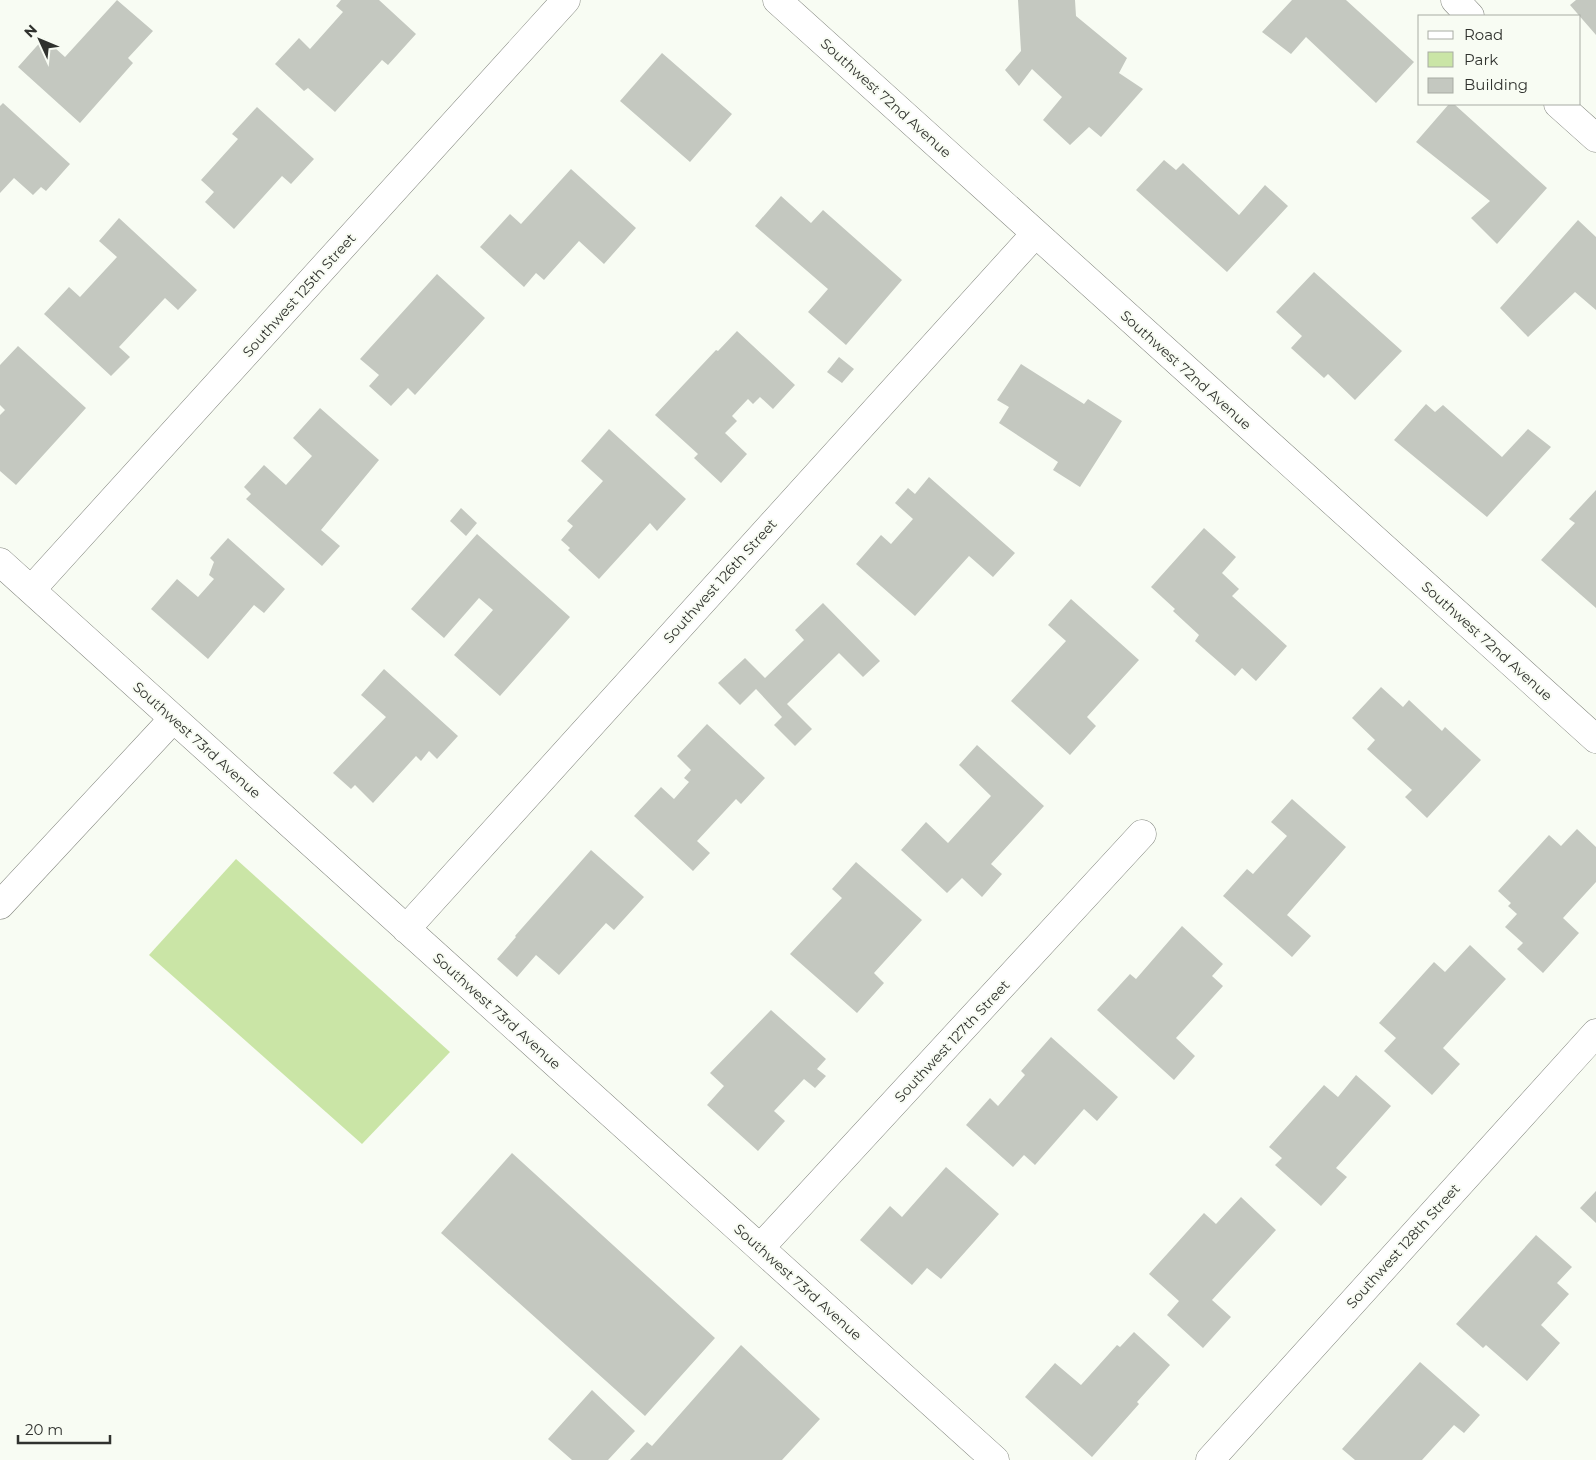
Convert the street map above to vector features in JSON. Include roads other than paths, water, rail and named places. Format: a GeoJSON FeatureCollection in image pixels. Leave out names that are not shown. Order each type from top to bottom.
{"type":"FeatureCollection","features":[{"type":"Feature","properties":{"kind":"street","name":"Southwest 125th Street"},"geometry":{"type":"LineString","coordinates":[[31,590],[566,0]]}},
{"type":"Feature","properties":{"kind":"street","name":"Southwest 72nd Avenue"},"geometry":{"type":"LineString","coordinates":[[777,0],[1596,739]]}},
{"type":"Feature","properties":{"kind":"street"},"geometry":{"type":"LineString","coordinates":[[1455,0],[1469,15]]}},
{"type":"Feature","properties":{"kind":"street"},"geometry":{"type":"LineString","coordinates":[[1559,105],[1596,138]]}},
{"type":"Feature","properties":{"kind":"street","name":"Southwest 126th Street"},"geometry":{"type":"LineString","coordinates":[[406,929],[1036,234]]}},
{"type":"Feature","properties":{"kind":"street","name":"Southwest 73rd Avenue"},"geometry":{"type":"LineString","coordinates":[[0,562],[995,1460]]}},
{"type":"Feature","properties":{"kind":"street"},"geometry":{"type":"LineString","coordinates":[[0,905],[173,719]]}},
{"type":"Feature","properties":{"kind":"street","name":"Southwest 127th Street"},"geometry":{"type":"LineString","coordinates":[[760,1248],[1142,834]]}},
{"type":"Feature","properties":{"kind":"street","name":"Southwest 128th Street"},"geometry":{"type":"LineString","coordinates":[[1210,1460],[1596,1033]]}}]}
